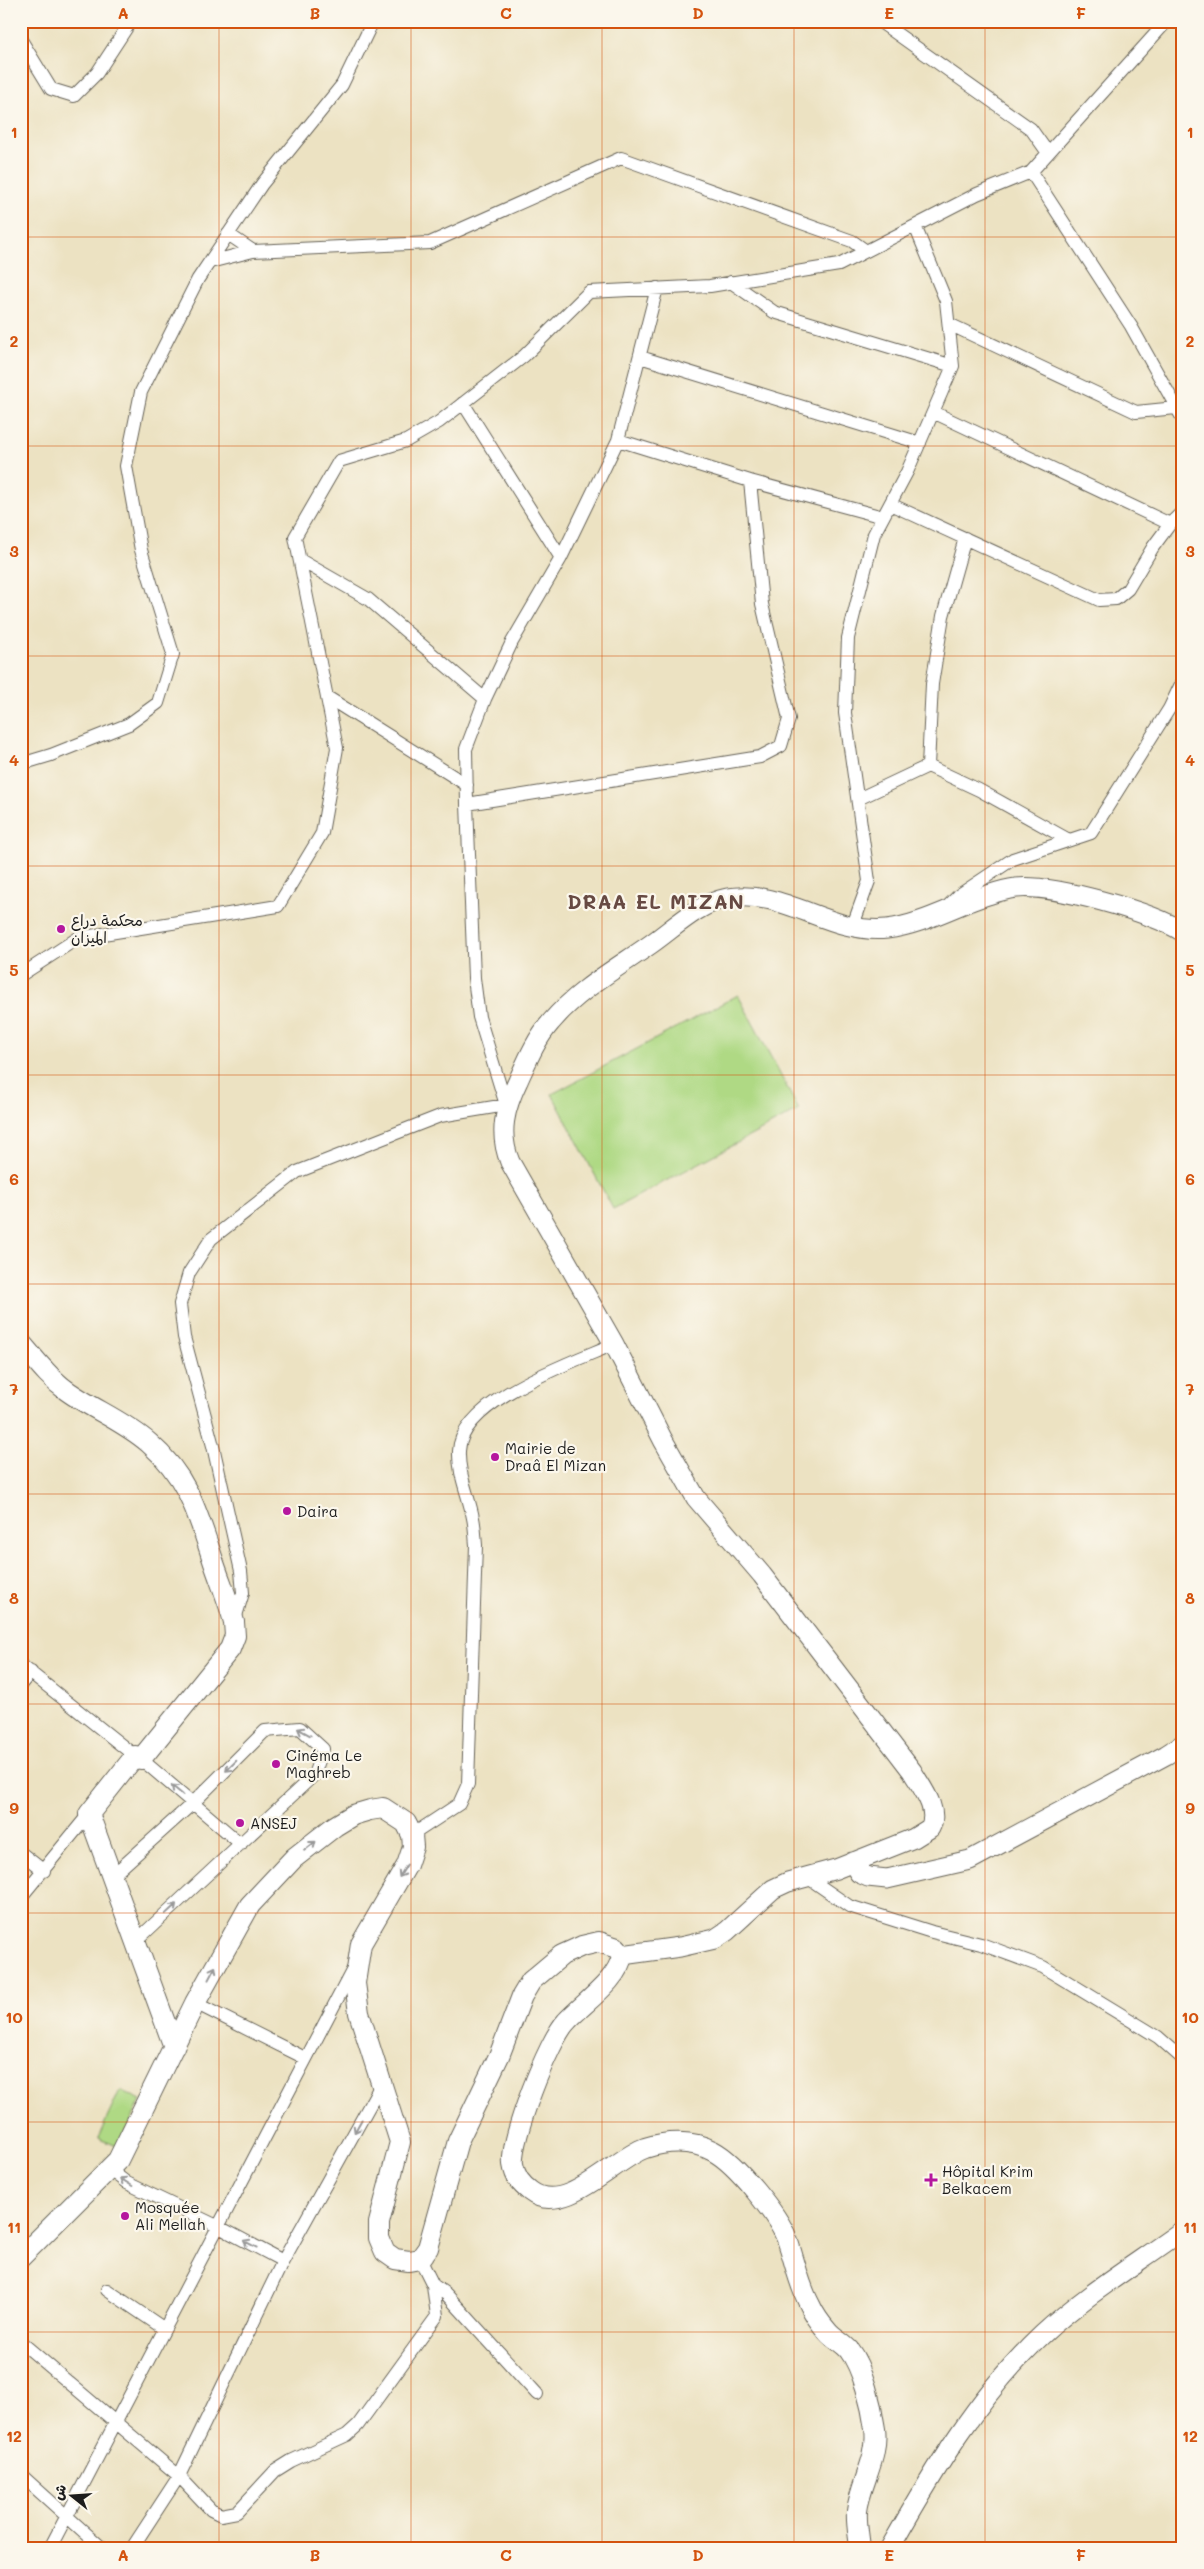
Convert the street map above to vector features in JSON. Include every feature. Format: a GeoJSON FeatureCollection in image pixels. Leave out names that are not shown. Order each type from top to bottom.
{"type":"FeatureCollection","features":[{"type":"Feature","properties":{"kind":"main road"},"geometry":{"type":"LineString","coordinates":[[622,1955],[690,1946],[715,1938],[727,1931],[773,1889],[788,1882],[836,1869],[924,1833],[933,1823],[930,1803],[912,1771],[762,1575],[696,1498],[663,1440],[614,1344],[510,1162],[504,1129],[506,1105],[531,1054],[551,1022],[585,991],[712,902],[727,898],[764,898],[852,928],[890,929],[990,894],[1017,888],[1060,890],[1148,915],[1171,924],[1183,932]]}},
{"type":"Feature","properties":{"kind":"main road"},"geometry":{"type":"LineString","coordinates":[[21,1343],[47,1375],[66,1390],[128,1427],[148,1442],[177,1473],[195,1506],[234,1622],[235,1636],[230,1649],[89,1814],[174,2047]]}},
{"type":"Feature","properties":{"kind":"main road"},"geometry":{"type":"LineString","coordinates":[[852,1862],[859,1873],[868,1877],[887,1879],[970,1860],[1183,1744]]}},
{"type":"Feature","properties":{"kind":"main road"},"geometry":{"type":"LineString","coordinates":[[21,2257],[110,2170],[126,2145],[195,2003],[250,1905],[294,1858],[335,1826],[353,1815],[383,1808],[406,1823],[412,1835],[413,1847],[407,1864],[371,1924],[362,1944],[357,1962],[355,1983],[359,2013],[400,2142],[379,2224],[379,2238],[385,2252],[395,2259],[409,2261],[420,2259],[428,2248],[458,2141],[499,2056],[522,1996],[531,1981],[562,1955],[582,1946],[599,1942],[617,1948],[622,1955],[618,1971],[564,2024],[533,2089],[514,2147],[513,2165],[519,2182],[534,2194],[554,2197],[576,2192],[626,2157],[665,2143],[690,2143],[713,2151],[730,2162],[779,2221],[788,2241],[797,2277],[810,2307],[828,2332],[849,2351],[860,2372],[870,2401],[876,2432],[872,2455],[857,2510],[860,2548]]}},
{"type":"Feature","properties":{"kind":"main road"},"geometry":{"type":"LineString","coordinates":[[890,2548],[943,2456],[981,2403],[1014,2363],[1074,2308],[1183,2230]]}},
{"type":"Feature","properties":{"kind":"street"},"geometry":{"type":"LineString","coordinates":[[21,40],[51,89],[74,96],[97,73],[131,21]]}},
{"type":"Feature","properties":{"kind":"street"},"geometry":{"type":"LineString","coordinates":[[21,764],[51,755],[128,724],[158,703],[173,654],[142,550],[126,466],[142,392],[198,279],[262,184],[342,85],[373,21]]}},
{"type":"Feature","properties":{"kind":"street"},"geometry":{"type":"LineString","coordinates":[[879,21],[1032,129],[1048,153]]}},
{"type":"Feature","properties":{"kind":"street"},"geometry":{"type":"LineString","coordinates":[[21,975],[78,938],[278,906],[322,833],[337,748],[295,537],[339,461],[406,441],[439,422],[524,356],[589,292],[731,282],[839,265],[977,194],[1031,172],[1167,21]]}},
{"type":"Feature","properties":{"kind":"street"},"geometry":{"type":"LineString","coordinates":[[210,262],[253,251],[430,243],[620,158],[852,241],[866,251]]}},
{"type":"Feature","properties":{"kind":"street"},"geometry":{"type":"LineString","coordinates":[[1031,172],[1130,326],[1183,419]]}},
{"type":"Feature","properties":{"kind":"street"},"geometry":{"type":"LineString","coordinates":[[852,928],[870,881],[845,713],[848,638],[874,534],[920,443],[953,366],[946,301],[915,226]]}},
{"type":"Feature","properties":{"kind":"street"},"geometry":{"type":"LineString","coordinates":[[228,234],[253,251]]}},
{"type":"Feature","properties":{"kind":"street"},"geometry":{"type":"LineString","coordinates":[[731,282],[774,312],[953,366]]}},
{"type":"Feature","properties":{"kind":"street"},"geometry":{"type":"LineString","coordinates":[[234,1622],[243,1593],[241,1571],[213,1446],[184,1337],[180,1304],[189,1273],[211,1239],[297,1172],[440,1116],[506,1105],[479,1017],[474,978],[466,750],[486,699],[512,642],[561,558],[618,440],[657,288]]}},
{"type":"Feature","properties":{"kind":"street"},"geometry":{"type":"LineString","coordinates":[[949,324],[1136,412],[1176,408]]}},
{"type":"Feature","properties":{"kind":"street"},"geometry":{"type":"LineString","coordinates":[[640,357],[920,443]]}},
{"type":"Feature","properties":{"kind":"street"},"geometry":{"type":"LineString","coordinates":[[464,403],[561,558]]}},
{"type":"Feature","properties":{"kind":"street"},"geometry":{"type":"LineString","coordinates":[[934,412],[1170,524]]}},
{"type":"Feature","properties":{"kind":"street"},"geometry":{"type":"LineString","coordinates":[[618,440],[750,481],[883,517]]}},
{"type":"Feature","properties":{"kind":"street"},"geometry":{"type":"LineString","coordinates":[[467,804],[760,757],[781,746],[789,719],[762,604],[750,481]]}},
{"type":"Feature","properties":{"kind":"street"},"geometry":{"type":"LineString","coordinates":[[890,504],[1099,600],[1116,599],[1128,589],[1170,524],[1183,511]]}},
{"type":"Feature","properties":{"kind":"street"},"geometry":{"type":"LineString","coordinates":[[928,766],[932,684],[943,616],[965,538]]}},
{"type":"Feature","properties":{"kind":"street"},"geometry":{"type":"LineString","coordinates":[[300,560],[368,599],[486,699]]}},
{"type":"Feature","properties":{"kind":"street"},"geometry":{"type":"LineString","coordinates":[[942,912],[959,895],[1013,859],[1091,833],[1169,709],[1183,680]]}},
{"type":"Feature","properties":{"kind":"street"},"geometry":{"type":"LineString","coordinates":[[327,697],[466,785]]}},
{"type":"Feature","properties":{"kind":"street"},"geometry":{"type":"LineString","coordinates":[[858,799],[928,766]]}},
{"type":"Feature","properties":{"kind":"street"},"geometry":{"type":"LineString","coordinates":[[928,766],[979,790],[1069,840]]}},
{"type":"Feature","properties":{"kind":"street"},"geometry":{"type":"LineString","coordinates":[[412,1835],[458,1804],[468,1784],[476,1545],[473,1518],[464,1484],[459,1452],[462,1433],[480,1412],[507,1394],[536,1378],[614,1344]]}},
{"type":"Feature","properties":{"kind":"street"},"geometry":{"type":"LineString","coordinates":[[21,1684],[26,1669],[138,1758],[241,1844]]}},
{"type":"Feature","properties":{"kind":"street"},"geometry":{"type":"LineString","coordinates":[[112,1876],[193,1803],[265,1731],[300,1728],[312,1736],[323,1749],[314,1775],[135,1942]]}},
{"type":"Feature","properties":{"kind":"street"},"geometry":{"type":"LineString","coordinates":[[21,1897],[89,1814]]}},
{"type":"Feature","properties":{"kind":"street"},"geometry":{"type":"LineString","coordinates":[[21,1853],[44,1871]]}},
{"type":"Feature","properties":{"kind":"street"},"geometry":{"type":"LineString","coordinates":[[807,1877],[849,1906],[932,1932],[981,1944],[1043,1967],[1158,2037],[1183,2060]]}},
{"type":"Feature","properties":{"kind":"street"},"geometry":{"type":"LineString","coordinates":[[50,2548],[67,2519],[217,2226],[357,1962]]}},
{"type":"Feature","properties":{"kind":"street"},"geometry":{"type":"LineString","coordinates":[[195,2003],[305,2058]]}},
{"type":"Feature","properties":{"kind":"street"},"geometry":{"type":"LineString","coordinates":[[132,2548],[179,2476],[283,2261],[382,2083]]}},
{"type":"Feature","properties":{"kind":"street"},"geometry":{"type":"LineString","coordinates":[[110,2170],[127,2183],[217,2226],[283,2261]]}},
{"type":"Feature","properties":{"kind":"street"},"geometry":{"type":"LineString","coordinates":[[21,2342],[116,2425],[179,2476],[216,2513],[232,2515],[276,2471],[291,2461],[347,2435],[358,2425],[437,2316],[433,2285],[420,2259]]}},
{"type":"Feature","properties":{"kind":"street"},"geometry":{"type":"LineString","coordinates":[[433,2285],[446,2294],[537,2394]]}},
{"type":"Feature","properties":{"kind":"street"},"geometry":{"type":"LineString","coordinates":[[107,2290],[164,2328]]}},
{"type":"Feature","properties":{"kind":"street"},"geometry":{"type":"LineString","coordinates":[[21,2476],[67,2519],[102,2548]]}},
{"type":"Feature","properties":{"kind":"green space"},"geometry":{"type":"Polygon","coordinates":[[[738,995],[799,1110],[613,1209],[552,1094],[738,995]]]}},
{"type":"Feature","properties":{"kind":"green space"},"geometry":{"type":"Polygon","coordinates":[[[120,2090],[141,2100],[119,2147],[98,2138],[120,2090]]]}},
{"type":"Feature","properties":{"kind":"place","name":"محكمة دراع الميزان"},"geometry":{"type":"Point","coordinates":[61,929]}},
{"type":"Feature","properties":{"kind":"place","name":"Mairie de Draâ El Mizan"},"geometry":{"type":"Point","coordinates":[495,1457]}},
{"type":"Feature","properties":{"kind":"place","name":"Daira"},"geometry":{"type":"Point","coordinates":[287,1511]}},
{"type":"Feature","properties":{"kind":"place","name":"Cinéma Le Maghreb"},"geometry":{"type":"Point","coordinates":[276,1764]}},
{"type":"Feature","properties":{"kind":"place","name":"ANSEJ"},"geometry":{"type":"Point","coordinates":[240,1823]}},
{"type":"Feature","properties":{"kind":"place","name":"Hôpital Krim Belkacem"},"geometry":{"type":"Point","coordinates":[931,2180]}},
{"type":"Feature","properties":{"kind":"place","name":"Mosquée Ali Mellah"},"geometry":{"type":"Point","coordinates":[125,2216]}},
{"type":"Feature","properties":{"kind":"district","name":"DRAA EL MIZAN"},"geometry":{"type":"Point","coordinates":[656,901]}}]}
